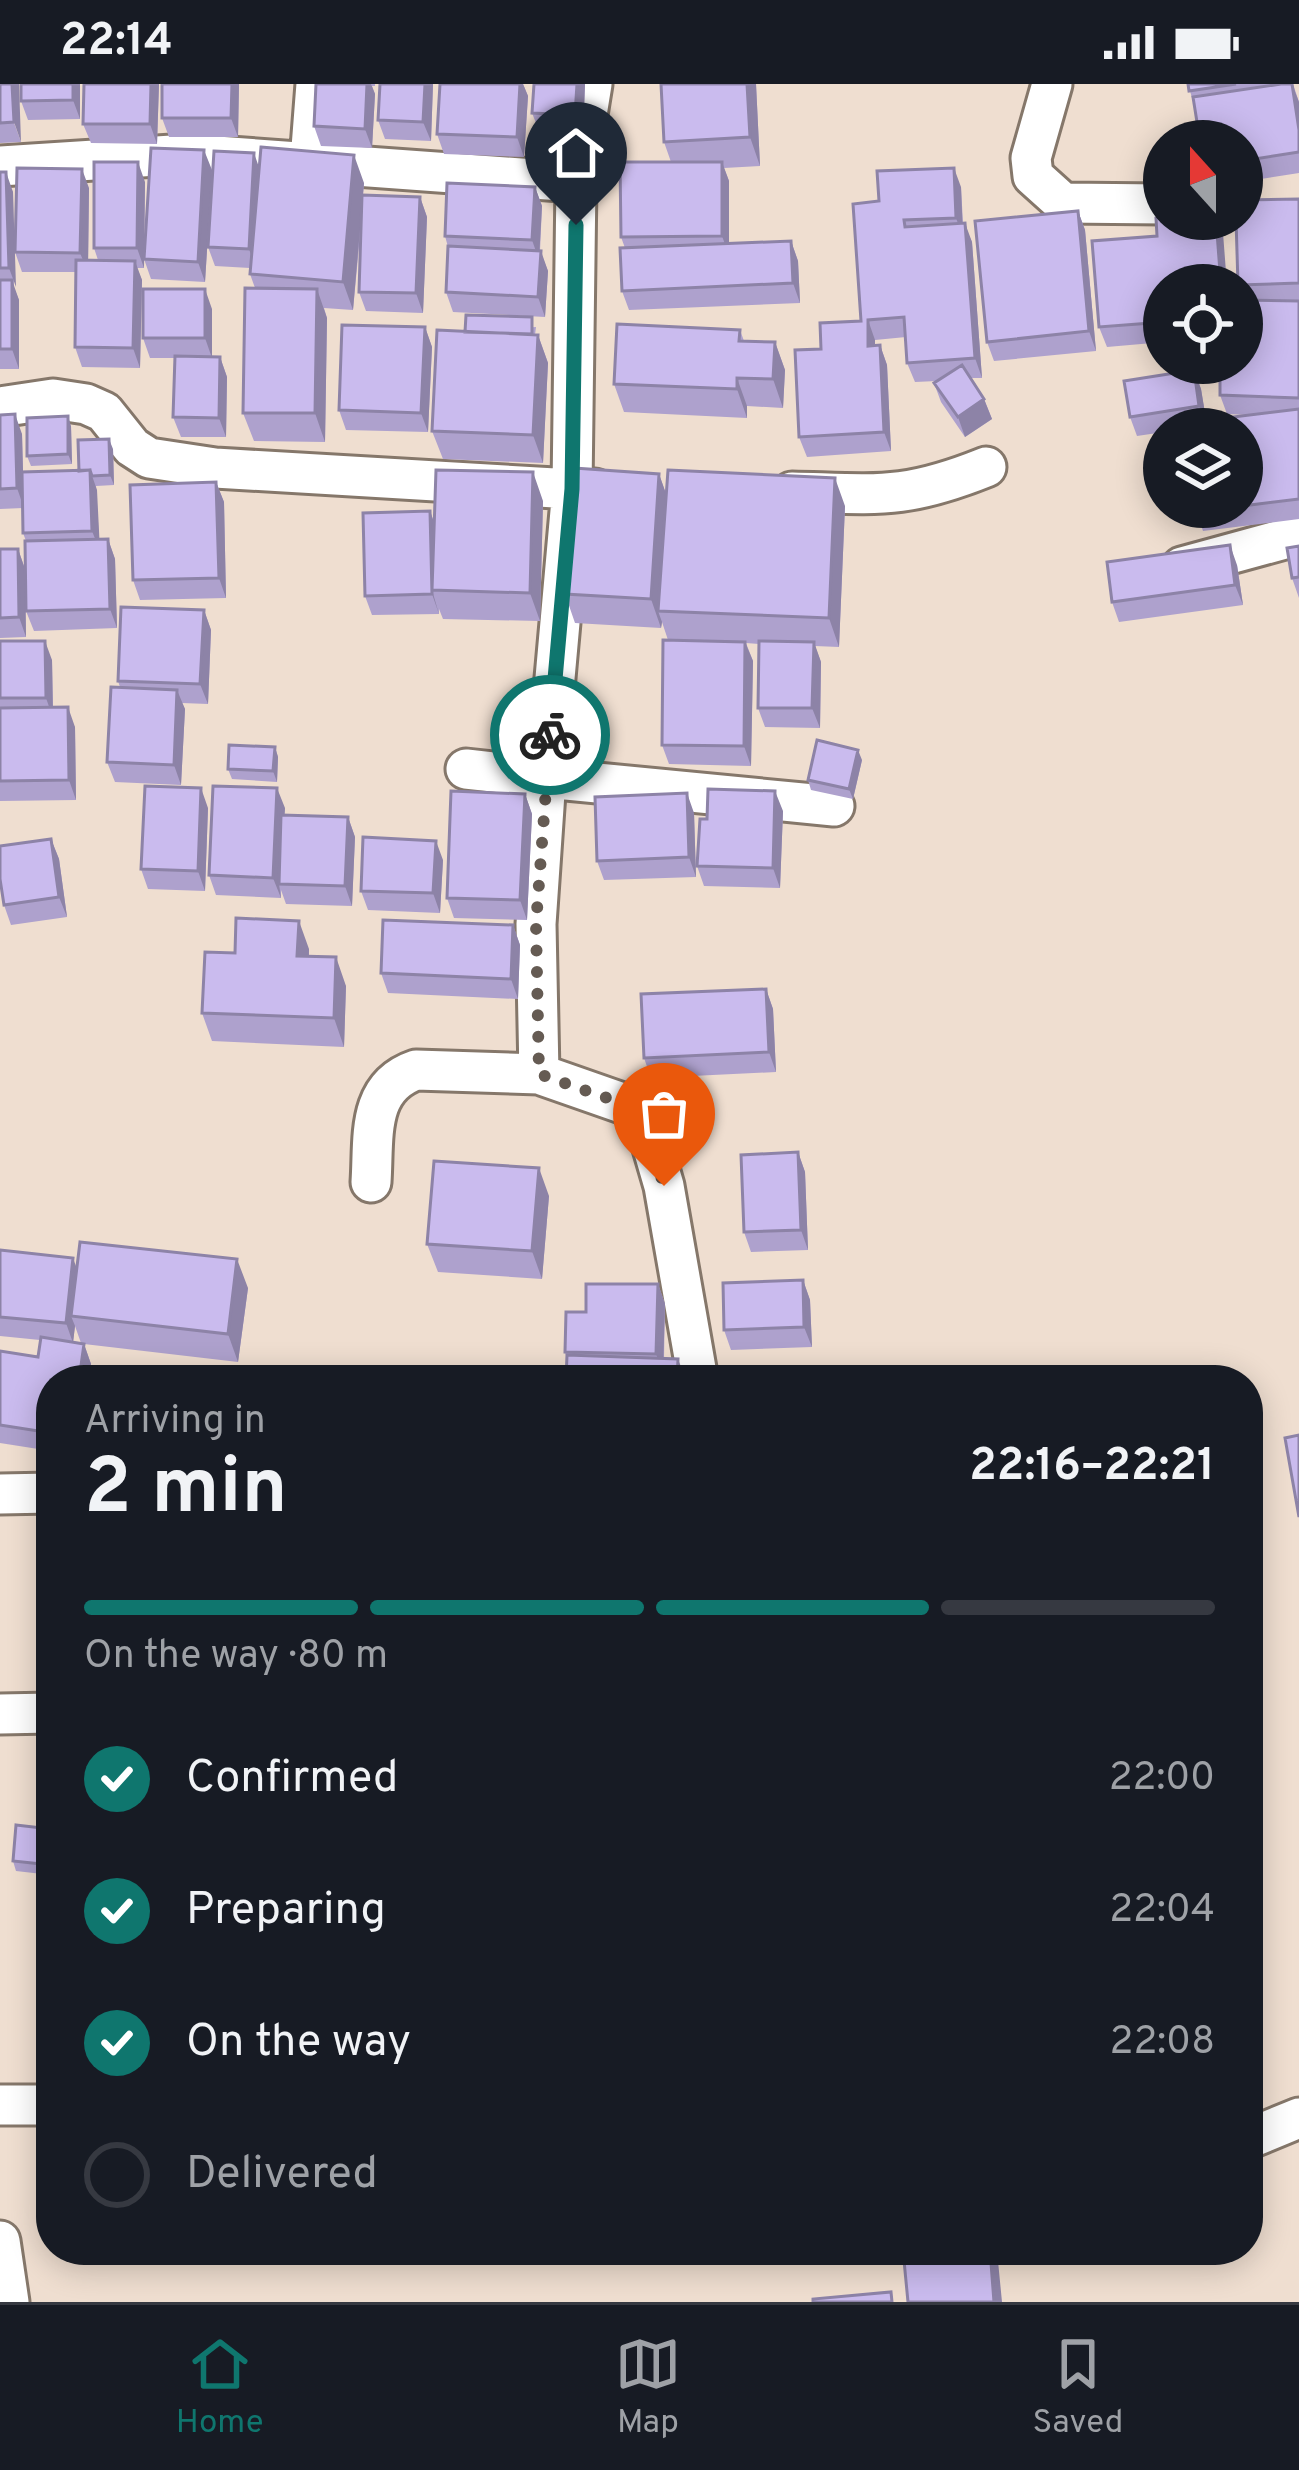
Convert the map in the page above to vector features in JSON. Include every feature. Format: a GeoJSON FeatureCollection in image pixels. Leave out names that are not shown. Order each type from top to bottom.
{"type":"FeatureCollection","features":[{"type":"Feature","properties":{"kind":"street"},"geometry":{"type":"LineString","coordinates":[[310,160],[316,84]]}},
{"type":"Feature","properties":{"kind":"street"},"geometry":{"type":"LineString","coordinates":[[539,1074],[536,924],[572,489],[576,182],[592,84]]}},
{"type":"Feature","properties":{"kind":"street"},"geometry":{"type":"LineString","coordinates":[[1052,84],[1031,158],[1033,176],[1064,203],[1143,204]]}},
{"type":"Feature","properties":{"kind":"street"},"geometry":{"type":"LineString","coordinates":[[0,166],[188,154],[576,182]]}},
{"type":"Feature","properties":{"kind":"street"},"geometry":{"type":"LineString","coordinates":[[0,407],[53,399],[86,404],[104,412],[140,454],[215,469],[635,490]]}},
{"type":"Feature","properties":{"kind":"street"},"geometry":{"type":"LineString","coordinates":[[763,492],[858,497],[903,494],[986,467]]}},
{"type":"Feature","properties":{"kind":"street"},"geometry":{"type":"LineString","coordinates":[[1182,567],[1299,535]]}},
{"type":"Feature","properties":{"kind":"street"},"geometry":{"type":"LineString","coordinates":[[466,769],[834,806]]}},
{"type":"Feature","properties":{"kind":"street"},"geometry":{"type":"LineString","coordinates":[[371,1182],[380,1101],[386,1087],[416,1070],[539,1074],[635,1105],[647,1120],[664,1186],[695,1365]]}},
{"type":"Feature","properties":{"kind":"street"},"geometry":{"type":"LineString","coordinates":[[0,1494],[36,1493]]}},
{"type":"Feature","properties":{"kind":"street"},"geometry":{"type":"LineString","coordinates":[[0,1714],[36,1713]]}},
{"type":"Feature","properties":{"kind":"street"},"geometry":{"type":"LineString","coordinates":[[0,2104],[36,2104]]}},
{"type":"Feature","properties":{"kind":"street"},"geometry":{"type":"LineString","coordinates":[[1263,2133],[1299,2118]]}},
{"type":"Feature","properties":{"kind":"street"},"geometry":{"type":"LineString","coordinates":[[0,2241],[9,2302]]}},
{"type":"Feature","properties":{"kind":"building"},"geometry":{"type":"Polygon","coordinates":[[[0,84],[12,84],[14,122],[0,123],[0,84]]]}},
{"type":"Feature","properties":{"kind":"building"},"geometry":{"type":"Polygon","coordinates":[[[21,84],[73,84],[73,100],[21,101],[21,84]]]}},
{"type":"Feature","properties":{"kind":"building"},"geometry":{"type":"Polygon","coordinates":[[[84,84],[151,84],[150,124],[83,124],[84,84]]]}},
{"type":"Feature","properties":{"kind":"building"},"geometry":{"type":"Polygon","coordinates":[[[162,84],[232,84],[231,118],[162,118],[162,84]]]}},
{"type":"Feature","properties":{"kind":"building"},"geometry":{"type":"Polygon","coordinates":[[[316,84],[367,84],[365,129],[314,126],[316,84]]]}},
{"type":"Feature","properties":{"kind":"building"},"geometry":{"type":"Polygon","coordinates":[[[380,84],[425,84],[423,122],[378,120],[380,84]]]}},
{"type":"Feature","properties":{"kind":"building"},"geometry":{"type":"Polygon","coordinates":[[[440,84],[520,84],[517,137],[437,134],[440,84]]]}},
{"type":"Feature","properties":{"kind":"building"},"geometry":{"type":"Polygon","coordinates":[[[534,84],[577,84],[575,115],[532,113],[534,84]]]}},
{"type":"Feature","properties":{"kind":"building"},"geometry":{"type":"Polygon","coordinates":[[[661,84],[747,84],[750,137],[664,142],[661,84]]]}},
{"type":"Feature","properties":{"kind":"building"},"geometry":{"type":"Polygon","coordinates":[[[1188,84],[1236,84],[1189,91],[1188,84]]]}},
{"type":"Feature","properties":{"kind":"building"},"geometry":{"type":"Polygon","coordinates":[[[1292,84],[1299,152],[1263,158],[1263,120],[1197,120],[1193,97],[1292,84]]]}},
{"type":"Feature","properties":{"kind":"building"},"geometry":{"type":"Polygon","coordinates":[[[261,147],[354,155],[343,282],[250,274],[261,147]]]}},
{"type":"Feature","properties":{"kind":"building"},"geometry":{"type":"Polygon","coordinates":[[[151,148],[204,150],[198,262],[144,259],[151,148]]]}},
{"type":"Feature","properties":{"kind":"building"},"geometry":{"type":"Polygon","coordinates":[[[214,151],[254,153],[249,249],[208,247],[214,151]]]}},
{"type":"Feature","properties":{"kind":"building"},"geometry":{"type":"Polygon","coordinates":[[[94,162],[138,162],[137,248],[94,248],[94,162]]]}},
{"type":"Feature","properties":{"kind":"building"},"geometry":{"type":"Polygon","coordinates":[[[620,162],[722,162],[722,236],[621,237],[620,162]]]}},
{"type":"Feature","properties":{"kind":"building"},"geometry":{"type":"Polygon","coordinates":[[[17,168],[82,169],[80,253],[15,252],[17,168]]]}},
{"type":"Feature","properties":{"kind":"building"},"geometry":{"type":"Polygon","coordinates":[[[954,168],[956,218],[904,220],[905,227],[965,223],[975,358],[907,363],[904,317],[868,320],[868,346],[880,345],[884,432],[799,437],[795,350],[821,349],[820,323],[861,321],[853,204],[879,201],[877,171],[954,168]]]}},
{"type":"Feature","properties":{"kind":"building"},"geometry":{"type":"Polygon","coordinates":[[[0,172],[6,172],[9,268],[0,268],[0,172]]]}},
{"type":"Feature","properties":{"kind":"building"},"geometry":{"type":"Polygon","coordinates":[[[447,183],[535,187],[532,240],[445,236],[447,183]]]}},
{"type":"Feature","properties":{"kind":"building"},"geometry":{"type":"Polygon","coordinates":[[[362,195],[420,197],[416,293],[359,292],[362,195]]]}},
{"type":"Feature","properties":{"kind":"building"},"geometry":{"type":"Polygon","coordinates":[[[1299,199],[1299,283],[1263,284],[1263,264],[1237,264],[1237,240],[1263,240],[1263,200],[1299,199]]]}},
{"type":"Feature","properties":{"kind":"building"},"geometry":{"type":"Polygon","coordinates":[[[1078,211],[1089,331],[987,342],[975,221],[1078,211]]]}},
{"type":"Feature","properties":{"kind":"building"},"geometry":{"type":"Polygon","coordinates":[[[1218,240],[1219,264],[1143,264],[1143,324],[1099,327],[1092,241],[1218,240]]]}},
{"type":"Feature","properties":{"kind":"building"},"geometry":{"type":"Polygon","coordinates":[[[791,241],[793,283],[622,291],[620,248],[791,241]]]}},
{"type":"Feature","properties":{"kind":"building"},"geometry":{"type":"Polygon","coordinates":[[[448,246],[541,251],[538,297],[446,292],[448,246]]]}},
{"type":"Feature","properties":{"kind":"building"},"geometry":{"type":"Polygon","coordinates":[[[76,260],[135,261],[133,348],[75,347],[76,260]]]}},
{"type":"Feature","properties":{"kind":"building"},"geometry":{"type":"Polygon","coordinates":[[[0,280],[12,280],[12,349],[0,349],[0,280]]]}},
{"type":"Feature","properties":{"kind":"building"},"geometry":{"type":"Polygon","coordinates":[[[245,288],[317,289],[315,413],[243,413],[245,288]]]}},
{"type":"Feature","properties":{"kind":"building"},"geometry":{"type":"Polygon","coordinates":[[[143,289],[205,289],[205,338],[143,338],[143,289]]]}},
{"type":"Feature","properties":{"kind":"building"},"geometry":{"type":"Polygon","coordinates":[[[1263,300],[1299,301],[1299,398],[1220,395],[1220,384],[1263,384],[1263,300]]]}},
{"type":"Feature","properties":{"kind":"building"},"geometry":{"type":"Polygon","coordinates":[[[466,315],[532,317],[532,334],[465,332],[466,315]]]}},
{"type":"Feature","properties":{"kind":"building"},"geometry":{"type":"Polygon","coordinates":[[[617,324],[740,330],[739,341],[775,342],[773,379],[737,378],[737,389],[614,384],[617,324]]]}},
{"type":"Feature","properties":{"kind":"building"},"geometry":{"type":"Polygon","coordinates":[[[342,325],[425,327],[421,413],[339,410],[342,325]]]}},
{"type":"Feature","properties":{"kind":"building"},"geometry":{"type":"Polygon","coordinates":[[[437,330],[538,335],[533,435],[432,431],[437,330]]]}},
{"type":"Feature","properties":{"kind":"building"},"geometry":{"type":"Polygon","coordinates":[[[175,356],[220,357],[219,418],[173,417],[175,356]]]}},
{"type":"Feature","properties":{"kind":"building"},"geometry":{"type":"Polygon","coordinates":[[[962,365],[984,399],[958,417],[934,383],[962,365]]]}},
{"type":"Feature","properties":{"kind":"building"},"geometry":{"type":"Polygon","coordinates":[[[1143,378],[1143,384],[1196,384],[1199,406],[1143,408],[1143,415],[1130,417],[1124,381],[1143,378]]]}},
{"type":"Feature","properties":{"kind":"building"},"geometry":{"type":"Polygon","coordinates":[[[1299,409],[1299,499],[1263,503],[1263,413],[1299,409]]]}},
{"type":"Feature","properties":{"kind":"building"},"geometry":{"type":"Polygon","coordinates":[[[15,414],[17,488],[0,489],[0,415],[15,414]]]}},
{"type":"Feature","properties":{"kind":"building"},"geometry":{"type":"Polygon","coordinates":[[[68,416],[68,454],[27,456],[27,418],[68,416]]]}},
{"type":"Feature","properties":{"kind":"building"},"geometry":{"type":"Polygon","coordinates":[[[109,439],[110,475],[79,471],[78,440],[109,439]]]}},
{"type":"Feature","properties":{"kind":"building"},"geometry":{"type":"Polygon","coordinates":[[[574,468],[659,474],[651,599],[565,594],[574,468]]]}},
{"type":"Feature","properties":{"kind":"building"},"geometry":{"type":"Polygon","coordinates":[[[90,470],[92,531],[23,533],[22,472],[90,470]]]}},
{"type":"Feature","properties":{"kind":"building"},"geometry":{"type":"Polygon","coordinates":[[[436,470],[533,472],[530,593],[432,590],[436,470]]]}},
{"type":"Feature","properties":{"kind":"building"},"geometry":{"type":"Polygon","coordinates":[[[668,470],[835,478],[829,618],[658,611],[668,470]]]}},
{"type":"Feature","properties":{"kind":"building"},"geometry":{"type":"Polygon","coordinates":[[[216,482],[219,578],[133,580],[130,485],[216,482]]]}},
{"type":"Feature","properties":{"kind":"building"},"geometry":{"type":"Polygon","coordinates":[[[430,511],[432,594],[365,596],[363,513],[430,511]]]}},
{"type":"Feature","properties":{"kind":"building"},"geometry":{"type":"Polygon","coordinates":[[[108,539],[110,609],[26,611],[25,541],[108,539]]]}},
{"type":"Feature","properties":{"kind":"building"},"geometry":{"type":"Polygon","coordinates":[[[1230,545],[1235,585],[1112,602],[1107,562],[1230,545]]]}},
{"type":"Feature","properties":{"kind":"building"},"geometry":{"type":"Polygon","coordinates":[[[1299,546],[1299,577],[1292,578],[1287,548],[1299,546]]]}},
{"type":"Feature","properties":{"kind":"building"},"geometry":{"type":"Polygon","coordinates":[[[0,549],[18,549],[19,617],[0,618],[0,549]]]}},
{"type":"Feature","properties":{"kind":"building"},"geometry":{"type":"Polygon","coordinates":[[[121,607],[204,610],[200,684],[118,681],[121,607]]]}},
{"type":"Feature","properties":{"kind":"building"},"geometry":{"type":"Polygon","coordinates":[[[663,640],[745,642],[744,746],[662,745],[663,640]]]}},
{"type":"Feature","properties":{"kind":"building"},"geometry":{"type":"Polygon","coordinates":[[[0,641],[45,641],[46,698],[0,698],[0,641]]]}},
{"type":"Feature","properties":{"kind":"building"},"geometry":{"type":"Polygon","coordinates":[[[759,641],[814,642],[812,708],[758,708],[759,641]]]}},
{"type":"Feature","properties":{"kind":"building"},"geometry":{"type":"Polygon","coordinates":[[[111,687],[177,690],[174,765],[107,762],[111,687]]]}},
{"type":"Feature","properties":{"kind":"building"},"geometry":{"type":"Polygon","coordinates":[[[68,707],[69,780],[0,781],[0,708],[68,707]]]}},
{"type":"Feature","properties":{"kind":"building"},"geometry":{"type":"Polygon","coordinates":[[[817,740],[858,750],[849,789],[808,780],[817,740]]]}},
{"type":"Feature","properties":{"kind":"building"},"geometry":{"type":"Polygon","coordinates":[[[229,745],[275,747],[273,771],[228,769],[229,745]]]}},
{"type":"Feature","properties":{"kind":"building"},"geometry":{"type":"Polygon","coordinates":[[[145,786],[201,788],[198,871],[141,869],[145,786]]]}},
{"type":"Feature","properties":{"kind":"building"},"geometry":{"type":"Polygon","coordinates":[[[213,786],[277,788],[273,878],[209,875],[213,786]]]}},
{"type":"Feature","properties":{"kind":"building"},"geometry":{"type":"Polygon","coordinates":[[[708,789],[775,791],[773,868],[697,866],[700,819],[707,819],[708,789]]]}},
{"type":"Feature","properties":{"kind":"building"},"geometry":{"type":"Polygon","coordinates":[[[451,791],[525,794],[520,900],[447,898],[451,791]]]}},
{"type":"Feature","properties":{"kind":"building"},"geometry":{"type":"Polygon","coordinates":[[[687,793],[689,857],[597,861],[595,797],[687,793]]]}},
{"type":"Feature","properties":{"kind":"building"},"geometry":{"type":"Polygon","coordinates":[[[281,815],[348,817],[345,886],[279,884],[281,815]]]}},
{"type":"Feature","properties":{"kind":"building"},"geometry":{"type":"Polygon","coordinates":[[[363,837],[436,841],[433,893],[361,891],[363,837]]]}},
{"type":"Feature","properties":{"kind":"building"},"geometry":{"type":"Polygon","coordinates":[[[51,839],[59,897],[4,905],[0,846],[51,839]]]}},
{"type":"Feature","properties":{"kind":"building"},"geometry":{"type":"Polygon","coordinates":[[[236,918],[299,921],[297,956],[336,957],[334,1018],[202,1013],[205,952],[235,953],[236,918]]]}},
{"type":"Feature","properties":{"kind":"building"},"geometry":{"type":"Polygon","coordinates":[[[383,920],[513,925],[511,979],[381,973],[383,920]]]}},
{"type":"Feature","properties":{"kind":"building"},"geometry":{"type":"Polygon","coordinates":[[[766,989],[769,1052],[644,1058],[641,994],[766,989]]]}},
{"type":"Feature","properties":{"kind":"building"},"geometry":{"type":"Polygon","coordinates":[[[798,1152],[801,1230],[744,1232],[741,1155],[798,1152]]]}},
{"type":"Feature","properties":{"kind":"building"},"geometry":{"type":"Polygon","coordinates":[[[434,1161],[539,1168],[532,1251],[427,1244],[434,1161]]]}},
{"type":"Feature","properties":{"kind":"building"},"geometry":{"type":"Polygon","coordinates":[[[80,1242],[237,1259],[228,1334],[71,1316],[80,1242]]]}},
{"type":"Feature","properties":{"kind":"building"},"geometry":{"type":"Polygon","coordinates":[[[0,1250],[73,1258],[66,1323],[0,1317],[0,1250]]]}},
{"type":"Feature","properties":{"kind":"building"},"geometry":{"type":"Polygon","coordinates":[[[803,1280],[804,1327],[724,1330],[723,1283],[803,1280]]]}},
{"type":"Feature","properties":{"kind":"building"},"geometry":{"type":"Polygon","coordinates":[[[586,1284],[658,1284],[656,1354],[565,1352],[566,1312],[586,1312],[586,1284]]]}},
{"type":"Feature","properties":{"kind":"building"},"geometry":{"type":"Polygon","coordinates":[[[41,1337],[84,1344],[81,1365],[36,1365],[36,1431],[0,1425],[0,1351],[38,1357],[41,1337]]]}},
{"type":"Feature","properties":{"kind":"building"},"geometry":{"type":"Polygon","coordinates":[[[567,1355],[678,1359],[678,1365],[567,1365],[567,1355]]]}},
{"type":"Feature","properties":{"kind":"building"},"geometry":{"type":"Polygon","coordinates":[[[1299,1435],[1299,1517],[1285,1438],[1299,1435]]]}},
{"type":"Feature","properties":{"kind":"building"},"geometry":{"type":"Polygon","coordinates":[[[16,1825],[36,1827],[36,1863],[13,1861],[16,1825]]]}},
{"type":"Feature","properties":{"kind":"building"},"geometry":{"type":"Polygon","coordinates":[[[904,2265],[991,2265],[994,2302],[908,2302],[904,2265]]]}},
{"type":"Feature","properties":{"kind":"building"},"geometry":{"type":"Polygon","coordinates":[[[891,2292],[892,2302],[813,2302],[813,2299],[891,2292]]]}},
{"type":"Feature","properties":{"kind":"way so far"},"geometry":{"type":"LineString","coordinates":[[550,735],[536,924],[539,1074],[641,1110],[664,1186]]}},
{"type":"Feature","properties":{"kind":"route"},"geometry":{"type":"LineString","coordinates":[[550,735],[572,489],[576,225]]}}]}
